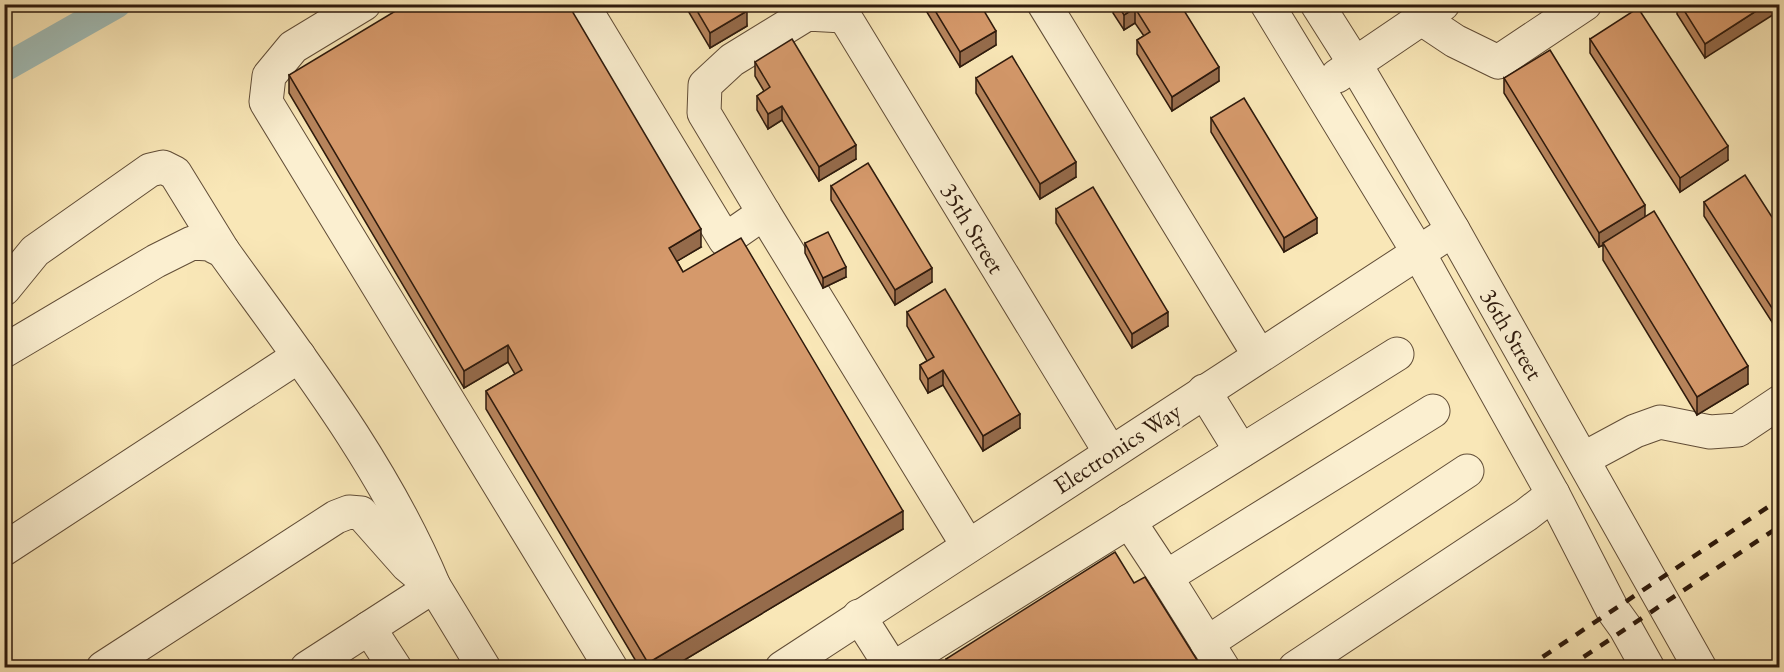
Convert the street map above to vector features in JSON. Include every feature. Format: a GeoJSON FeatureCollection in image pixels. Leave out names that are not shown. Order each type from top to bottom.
{"type":"FeatureCollection","features":[{"type":"Feature","properties":{"kind":"street"},"geometry":{"type":"LineString","coordinates":[[364,4],[293,47],[269,76],[266,102],[611,668]]}},
{"type":"Feature","properties":{"kind":"street"},"geometry":{"type":"LineString","coordinates":[[582,4],[725,240],[764,213]]}},
{"type":"Feature","properties":{"kind":"street"},"geometry":{"type":"LineString","coordinates":[[1044,4],[1259,355]]}},
{"type":"Feature","properties":{"kind":"street","name":"36th Street"},"geometry":{"type":"LineString","coordinates":[[1267,4],[1418,252],[1553,495],[1612,609],[1648,668]]}},
{"type":"Feature","properties":{"kind":"street","name":"36th Street"},"geometry":{"type":"LineString","coordinates":[[1317,4],[1453,230],[1700,668]]}},
{"type":"Feature","properties":{"kind":"street"},"geometry":{"type":"LineString","coordinates":[[1318,88],[1432,12],[1455,41],[1498,62],[1585,4]]}},
{"type":"Feature","properties":{"kind":"street"},"geometry":{"type":"LineString","coordinates":[[840,10],[807,14],[792,13],[732,60],[705,85],[704,113],[968,546]]}},
{"type":"Feature","properties":{"kind":"street","name":"35th Street"},"geometry":{"type":"LineString","coordinates":[[840,10],[1110,452]]}},
{"type":"Feature","properties":{"kind":"street"},"geometry":{"type":"LineString","coordinates":[[4,289],[35,251],[150,170],[163,167],[176,174],[223,251],[356,438],[420,554],[434,586],[484,668]]}},
{"type":"Feature","properties":{"kind":"street","name":"Electronics Way"},"geometry":{"type":"LineString","coordinates":[[791,665],[860,616],[1453,230]]}},
{"type":"Feature","properties":{"kind":"street"},"geometry":{"type":"LineString","coordinates":[[4,351],[156,261],[192,243],[209,244],[223,251]]}},
{"type":"Feature","properties":{"kind":"street"},"geometry":{"type":"LineString","coordinates":[[860,616],[897,667],[1397,354]]}},
{"type":"Feature","properties":{"kind":"street"},"geometry":{"type":"LineString","coordinates":[[4,549],[299,356]]}},
{"type":"Feature","properties":{"kind":"street"},"geometry":{"type":"LineString","coordinates":[[1204,391],[1241,451]]}},
{"type":"Feature","properties":{"kind":"street"},"geometry":{"type":"LineString","coordinates":[[1583,459],[1635,431],[1660,422],[1710,432],[1738,430],[1779,402]]}},
{"type":"Feature","properties":{"kind":"street"},"geometry":{"type":"LineString","coordinates":[[1166,577],[1433,411]]}},
{"type":"Feature","properties":{"kind":"street"},"geometry":{"type":"LineString","coordinates":[[1129,521],[1215,655],[1467,471]]}},
{"type":"Feature","properties":{"kind":"street"},"geometry":{"type":"LineString","coordinates":[[1295,668],[1553,495]]}},
{"type":"Feature","properties":{"kind":"street"},"geometry":{"type":"LineString","coordinates":[[103,668],[336,517],[349,512],[361,513],[407,565],[434,586]]}},
{"type":"Feature","properties":{"kind":"street"},"geometry":{"type":"LineString","coordinates":[[307,668],[434,586]]}},
{"type":"Feature","properties":{"kind":"street"},"geometry":{"type":"LineString","coordinates":[[369,628],[395,668]]}},
{"type":"Feature","properties":{"kind":"building"},"geometry":{"type":"Polygon","coordinates":[[[407,4],[568,4],[701,229],[669,248],[683,272],[741,238],[903,511],[648,663],[486,391],[522,370],[508,345],[464,371],[289,75],[407,4]]]}},
{"type":"Feature","properties":{"kind":"building"},"geometry":{"type":"Polygon","coordinates":[[[693,4],[743,4],[747,11],[710,33],[693,4]]]}},
{"type":"Feature","properties":{"kind":"building"},"geometry":{"type":"Polygon","coordinates":[[[931,4],[980,4],[996,31],[960,52],[931,4]]]}},
{"type":"Feature","properties":{"kind":"building"},"geometry":{"type":"Polygon","coordinates":[[[1117,4],[1180,4],[1219,67],[1172,97],[1137,40],[1150,32],[1135,8],[1124,15],[1117,4]]]}},
{"type":"Feature","properties":{"kind":"building"},"geometry":{"type":"Polygon","coordinates":[[[1680,4],[1767,4],[1705,44],[1680,4]]]}},
{"type":"Feature","properties":{"kind":"building"},"geometry":{"type":"Polygon","coordinates":[[[1638,8],[1728,146],[1680,178],[1590,39],[1638,8]]]}},
{"type":"Feature","properties":{"kind":"building"},"geometry":{"type":"Polygon","coordinates":[[[792,39],[856,145],[819,167],[782,106],[768,114],[757,96],[770,87],[755,62],[792,39]]]}},
{"type":"Feature","properties":{"kind":"building"},"geometry":{"type":"Polygon","coordinates":[[[1550,50],[1645,205],[1599,233],[1504,78],[1550,50]]]}},
{"type":"Feature","properties":{"kind":"building"},"geometry":{"type":"Polygon","coordinates":[[[1012,56],[1076,162],[1040,184],[976,78],[1012,56]]]}},
{"type":"Feature","properties":{"kind":"building"},"geometry":{"type":"Polygon","coordinates":[[[1244,98],[1317,218],[1284,238],[1211,118],[1244,98]]]}},
{"type":"Feature","properties":{"kind":"building"},"geometry":{"type":"Polygon","coordinates":[[[868,163],[932,268],[895,290],[831,186],[868,163]]]}},
{"type":"Feature","properties":{"kind":"building"},"geometry":{"type":"Polygon","coordinates":[[[1745,175],[1779,228],[1779,319],[1704,202],[1745,175]]]}},
{"type":"Feature","properties":{"kind":"building"},"geometry":{"type":"Polygon","coordinates":[[[1093,187],[1168,312],[1132,334],[1056,209],[1093,187]]]}},
{"type":"Feature","properties":{"kind":"building"},"geometry":{"type":"Polygon","coordinates":[[[1654,211],[1748,366],[1697,397],[1603,243],[1654,211]]]}},
{"type":"Feature","properties":{"kind":"building"},"geometry":{"type":"Polygon","coordinates":[[[828,232],[846,267],[823,278],[805,243],[828,232]]]}},
{"type":"Feature","properties":{"kind":"building"},"geometry":{"type":"Polygon","coordinates":[[[945,289],[1020,414],[983,436],[943,370],[928,379],[920,365],[934,357],[907,312],[945,289]]]}},
{"type":"Feature","properties":{"kind":"building"},"geometry":{"type":"Polygon","coordinates":[[[1115,552],[1134,583],[1145,577],[1202,668],[951,668],[946,659],[1115,552]]]}},
{"type":"Feature","properties":{"kind":"waterway"},"geometry":{"type":"LineString","coordinates":[[4,68],[117,4]]}},
{"type":"Feature","properties":{"kind":"railway"},"geometry":{"type":"LineString","coordinates":[[1526,668],[1780,499]]}},
{"type":"Feature","properties":{"kind":"railway"},"geometry":{"type":"LineString","coordinates":[[1567,668],[1780,526]]}}]}
